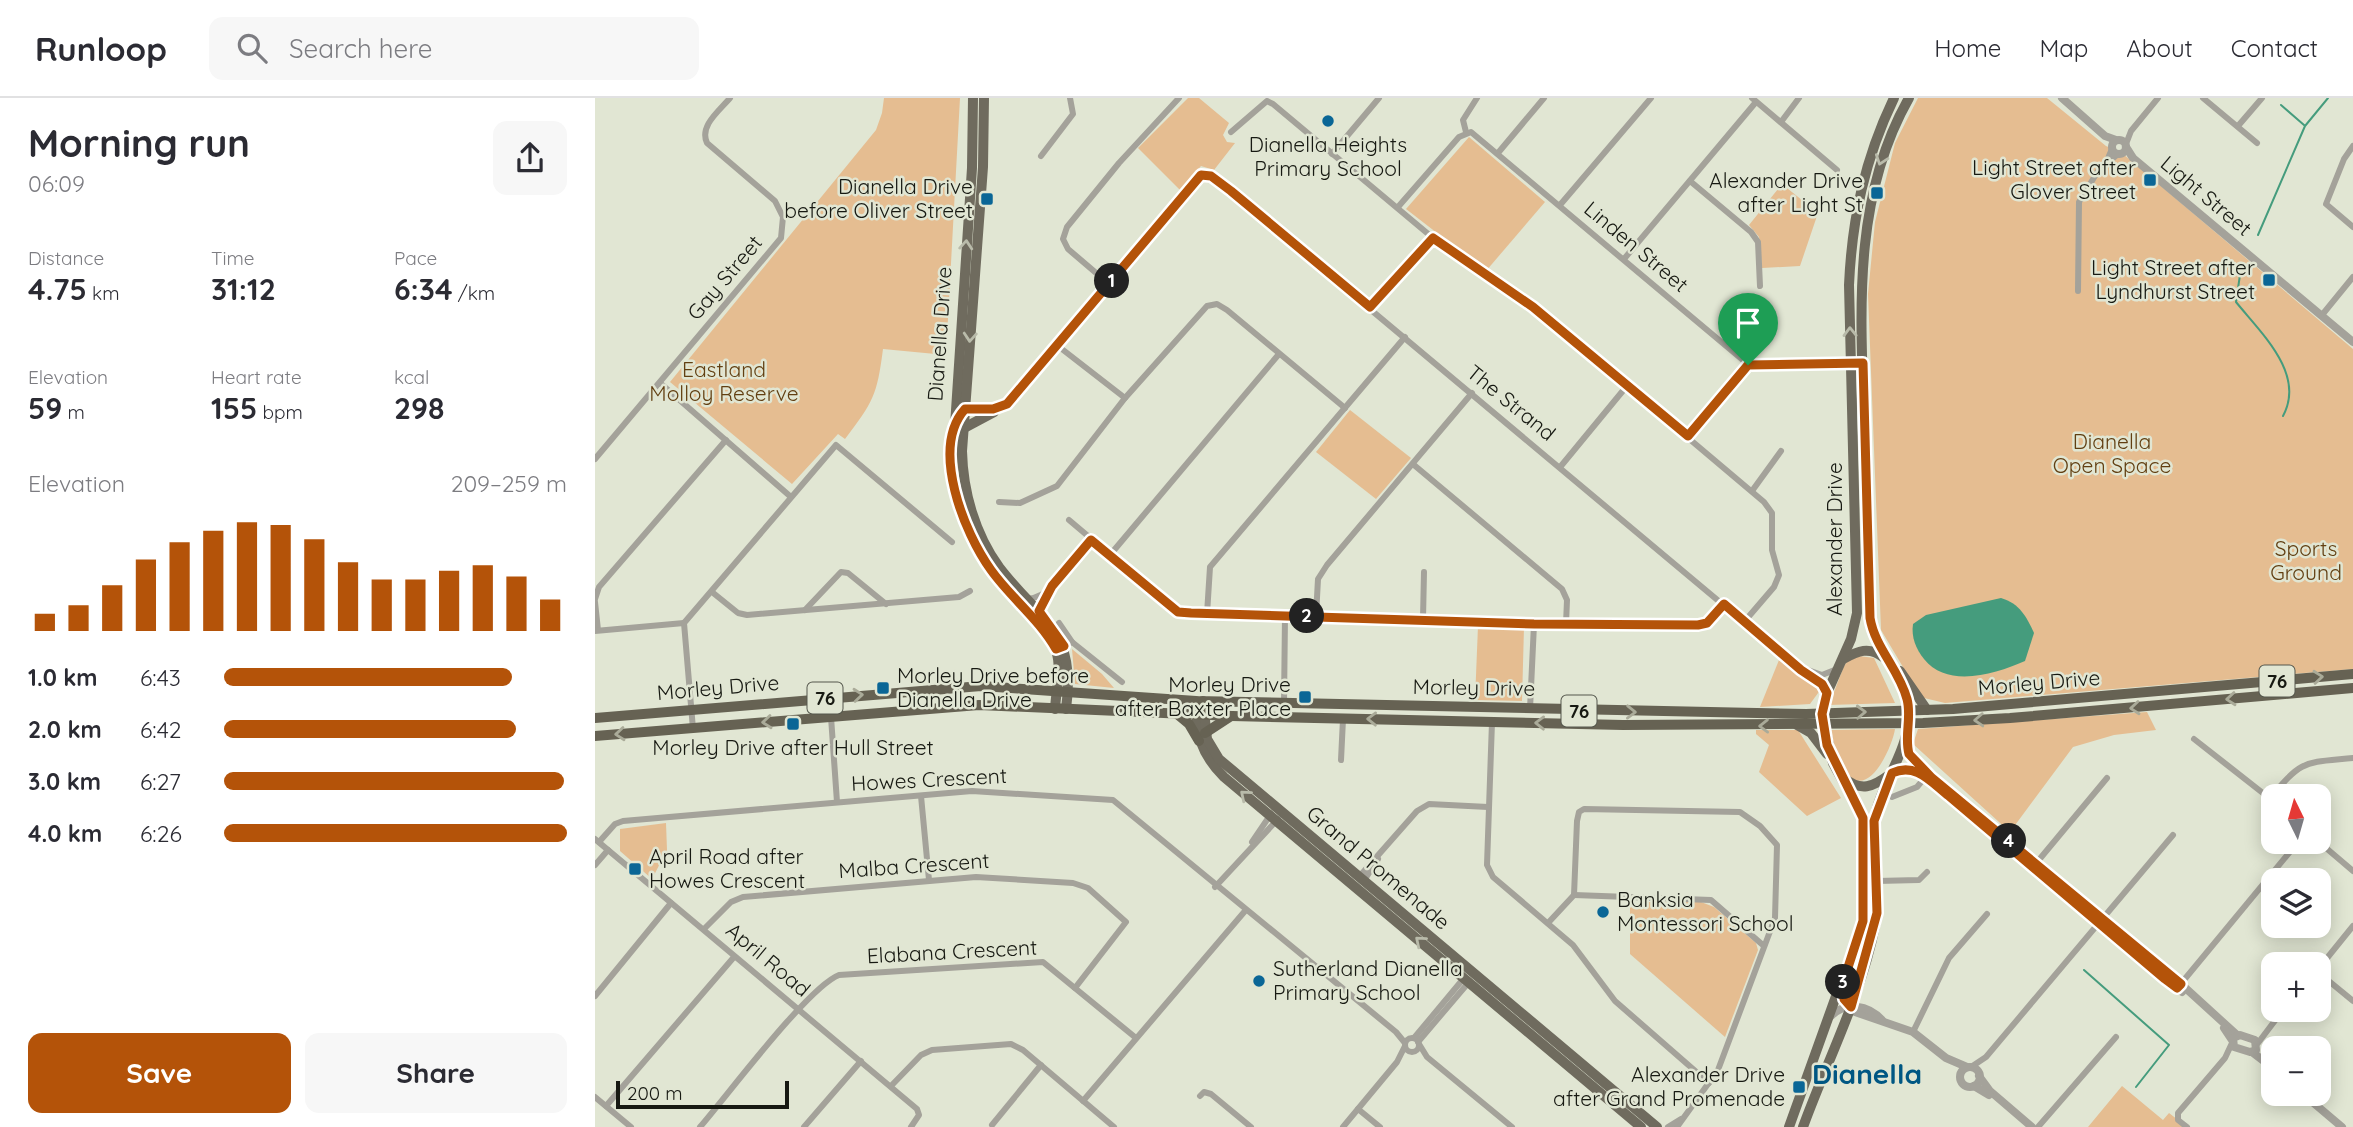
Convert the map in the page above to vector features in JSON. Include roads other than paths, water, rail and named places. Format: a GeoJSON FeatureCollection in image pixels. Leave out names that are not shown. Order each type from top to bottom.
{"type":"FeatureCollection","features":[{"type":"Feature","properties":{"kind":"highway","name":"Morley Drive"},"geometry":{"type":"LineString","coordinates":[[595,736],[967,705],[1343,719],[1797,725],[1822,719],[1909,710],[2353,674]]}},
{"type":"Feature","properties":{"kind":"highway","name":"Morley Drive"},"geometry":{"type":"LineString","coordinates":[[595,718],[953,687],[1056,689],[1199,701],[1531,709],[1910,723],[2001,719],[2353,688]]}},
{"type":"Feature","properties":{"kind":"highway"},"geometry":{"type":"LineString","coordinates":[[1440,720],[1441,707]]}},
{"type":"Feature","properties":{"kind":"highway"},"geometry":{"type":"LineString","coordinates":[[1177,714],[1202,737],[1231,716]]}},
{"type":"Feature","properties":{"kind":"main road","name":"Dianella Drive"},"geometry":{"type":"LineString","coordinates":[[973,98],[972,168],[956,386],[962,463],[973,515],[983,539],[999,567],[1039,611],[1064,646],[1069,690],[1066,709]]}},
{"type":"Feature","properties":{"kind":"main road","name":"Dianella Drive"},"geometry":{"type":"LineString","coordinates":[[965,409],[983,167],[984,98]]}},
{"type":"Feature","properties":{"kind":"main road","name":"Alexander Drive"},"geometry":{"type":"LineString","coordinates":[[1789,1127],[1842,986],[1863,921],[1864,838],[1861,811],[1836,767],[1822,719],[1827,693],[1857,613],[1849,285],[1854,218],[1869,157],[1894,98]]}},
{"type":"Feature","properties":{"kind":"main road","name":"Alexander Drive"},"geometry":{"type":"LineString","coordinates":[[1803,1127],[1851,1007],[1875,928],[1877,881],[1874,821],[1907,741],[1910,723],[1904,690],[1875,636],[1870,618],[1862,289],[1867,216],[1889,139],[1909,98]]}},
{"type":"Feature","properties":{"kind":"main road"},"geometry":{"type":"LineString","coordinates":[[968,373],[974,398],[985,412]]}},
{"type":"Feature","properties":{"kind":"main road"},"geometry":{"type":"LineString","coordinates":[[956,386],[959,403],[965,409],[985,412]]}},
{"type":"Feature","properties":{"kind":"main road"},"geometry":{"type":"LineString","coordinates":[[958,428],[985,412],[1007,404]]}},
{"type":"Feature","properties":{"kind":"main road"},"geometry":{"type":"LineString","coordinates":[[958,428],[965,409]]}},
{"type":"Feature","properties":{"kind":"main road","name":"Dianella Drive"},"geometry":{"type":"LineString","coordinates":[[958,428],[952,471],[970,533],[992,572],[1046,631],[1064,646]]}},
{"type":"Feature","properties":{"kind":"main road"},"geometry":{"type":"LineString","coordinates":[[1055,709],[1058,665],[1064,646]]}},
{"type":"Feature","properties":{"kind":"main road"},"geometry":{"type":"LineString","coordinates":[[1840,664],[1868,650],[1875,651],[1906,678],[1927,710]]}},
{"type":"Feature","properties":{"kind":"main road","name":"Grand Promenade"},"geometry":{"type":"LineString","coordinates":[[1199,701],[1202,737],[1219,759],[1276,814],[1355,887],[1657,1127]]}},
{"type":"Feature","properties":{"kind":"main road"},"geometry":{"type":"LineString","coordinates":[[1797,725],[1811,733],[1836,767],[1856,787],[1866,788],[1892,773]]}},
{"type":"Feature","properties":{"kind":"main road","name":"Grand Promenade"},"geometry":{"type":"LineString","coordinates":[[1276,814],[1362,878],[1469,977]]}},
{"type":"Feature","properties":{"kind":"main road","name":"Grand Promenade"},"geometry":{"type":"LineString","coordinates":[[1532,1030],[1635,1125]]}},
{"type":"Feature","properties":{"kind":"street","name":"Gay Street"},"geometry":{"type":"LineString","coordinates":[[660,383],[781,238],[783,217],[775,201],[707,143],[704,137],[708,124],[730,98]]}},
{"type":"Feature","properties":{"kind":"street"},"geometry":{"type":"LineString","coordinates":[[1041,156],[1073,114],[1070,98]]}},
{"type":"Feature","properties":{"kind":"street"},"geometry":{"type":"LineString","coordinates":[[1007,404],[1109,284],[1068,249],[1063,239],[1067,227],[1168,103],[1179,98]]}},
{"type":"Feature","properties":{"kind":"street"},"geometry":{"type":"LineString","coordinates":[[1332,154],[1379,98]]}},
{"type":"Feature","properties":{"kind":"street"},"geometry":{"type":"LineString","coordinates":[[1398,207],[1466,132],[1463,120],[1478,98]]}},
{"type":"Feature","properties":{"kind":"street"},"geometry":{"type":"LineString","coordinates":[[1498,153],[1543,98]]}},
{"type":"Feature","properties":{"kind":"street"},"geometry":{"type":"LineString","coordinates":[[1560,205],[1651,98]]}},
{"type":"Feature","properties":{"kind":"street"},"geometry":{"type":"LineString","coordinates":[[1781,122],[1799,98]]}},
{"type":"Feature","properties":{"kind":"street","name":"Light Street"},"geometry":{"type":"LineString","coordinates":[[2061,98],[2353,342]]}},
{"type":"Feature","properties":{"kind":"street"},"geometry":{"type":"LineString","coordinates":[[2078,291],[2079,202],[2086,187],[2158,98]]}},
{"type":"Feature","properties":{"kind":"street"},"geometry":{"type":"LineString","coordinates":[[2203,98],[2257,143]]}},
{"type":"Feature","properties":{"kind":"street"},"geometry":{"type":"LineString","coordinates":[[2238,126],[2262,98]]}},
{"type":"Feature","properties":{"kind":"street"},"geometry":{"type":"LineString","coordinates":[[1624,259],[1754,100],[1837,170]]}},
{"type":"Feature","properties":{"kind":"street"},"geometry":{"type":"LineString","coordinates":[[1231,132],[1267,101],[1433,238],[1533,307],[1752,491],[1772,513],[1772,550],[1779,575],[1773,587],[1745,622]]}},
{"type":"Feature","properties":{"kind":"street","name":"Linden Street"},"geometry":{"type":"LineString","coordinates":[[1466,132],[1476,136],[1498,153],[1748,365]]}},
{"type":"Feature","properties":{"kind":"street"},"geometry":{"type":"LineString","coordinates":[[2353,146],[2344,159],[2326,204],[2353,227]]}},
{"type":"Feature","properties":{"kind":"street","name":"The Strand"},"geometry":{"type":"LineString","coordinates":[[1109,284],[1201,175],[1211,176],[1822,684],[1827,693]]}},
{"type":"Feature","properties":{"kind":"street"},"geometry":{"type":"LineString","coordinates":[[1690,181],[1751,232],[1758,242],[1760,286]]}},
{"type":"Feature","properties":{"kind":"street"},"geometry":{"type":"LineString","coordinates":[[1370,307],[1433,238]]}},
{"type":"Feature","properties":{"kind":"street"},"geometry":{"type":"LineString","coordinates":[[2322,315],[2353,277]]}},
{"type":"Feature","properties":{"kind":"street"},"geometry":{"type":"LineString","coordinates":[[999,502],[1020,503],[1057,486],[1125,398],[1207,306],[1217,304],[1345,408]]}},
{"type":"Feature","properties":{"kind":"street"},"geometry":{"type":"LineString","coordinates":[[1207,614],[1210,567],[1405,337]]}},
{"type":"Feature","properties":{"kind":"street"},"geometry":{"type":"LineString","coordinates":[[1058,346],[1125,398]]}},
{"type":"Feature","properties":{"kind":"street"},"geometry":{"type":"LineString","coordinates":[[1110,555],[1279,354]]}},
{"type":"Feature","properties":{"kind":"street"},"geometry":{"type":"LineString","coordinates":[[1688,436],[1748,365],[1863,363]]}},
{"type":"Feature","properties":{"kind":"street"},"geometry":{"type":"LineString","coordinates":[[595,459],[660,383],[791,497]]}},
{"type":"Feature","properties":{"kind":"street"},"geometry":{"type":"LineString","coordinates":[[1560,466],[1626,387]]}},
{"type":"Feature","properties":{"kind":"street"},"geometry":{"type":"LineString","coordinates":[[1316,616],[1318,579],[1327,565],[1472,393]]}},
{"type":"Feature","properties":{"kind":"street"},"geometry":{"type":"LineString","coordinates":[[726,440],[599,587],[595,600],[597,631],[684,624],[836,445],[867,467],[952,542]]}},
{"type":"Feature","properties":{"kind":"street"},"geometry":{"type":"LineString","coordinates":[[1752,491],[1781,451]]}},
{"type":"Feature","properties":{"kind":"street"},"geometry":{"type":"LineString","coordinates":[[1414,465],[1562,589],[1567,600],[1566,624]]}},
{"type":"Feature","properties":{"kind":"street"},"geometry":{"type":"LineString","coordinates":[[1069,520],[1178,612],[1534,624],[1698,625],[1707,623],[1724,604]]}},
{"type":"Feature","properties":{"kind":"street"},"geometry":{"type":"LineString","coordinates":[[1028,599],[1043,595],[1091,540]]}},
{"type":"Feature","properties":{"kind":"street"},"geometry":{"type":"LineString","coordinates":[[805,610],[841,572],[848,573],[886,604]]}},
{"type":"Feature","properties":{"kind":"street"},"geometry":{"type":"LineString","coordinates":[[1423,619],[1424,572]]}},
{"type":"Feature","properties":{"kind":"street"},"geometry":{"type":"LineString","coordinates":[[1039,611],[1052,586]]}},
{"type":"Feature","properties":{"kind":"street"},"geometry":{"type":"LineString","coordinates":[[712,592],[738,613],[747,615],[959,597],[970,591]]}},
{"type":"Feature","properties":{"kind":"street"},"geometry":{"type":"LineString","coordinates":[[1284,703],[1285,616]]}},
{"type":"Feature","properties":{"kind":"street"},"geometry":{"type":"LineString","coordinates":[[1059,623],[1064,646],[1122,682]]}},
{"type":"Feature","properties":{"kind":"street"},"geometry":{"type":"LineString","coordinates":[[684,624],[693,729]]}},
{"type":"Feature","properties":{"kind":"street"},"geometry":{"type":"LineString","coordinates":[[1531,709],[1534,624]]}},
{"type":"Feature","properties":{"kind":"street","name":"The Strand"},"geometry":{"type":"LineString","coordinates":[[1797,664],[1822,675],[1840,664]]}},
{"type":"Feature","properties":{"kind":"street"},"geometry":{"type":"LineString","coordinates":[[831,717],[837,802]]}},
{"type":"Feature","properties":{"kind":"street"},"geometry":{"type":"LineString","coordinates":[[1341,760],[1343,719]]}},
{"type":"Feature","properties":{"kind":"street"},"geometry":{"type":"LineString","coordinates":[[1492,722],[1487,865],[1493,877],[1573,945],[1615,1001],[1709,1083]]}},
{"type":"Feature","properties":{"kind":"street"},"geometry":{"type":"LineString","coordinates":[[2195,739],[2261,790]]}},
{"type":"Feature","properties":{"kind":"street"},"geometry":{"type":"LineString","coordinates":[[1907,741],[1909,754],[1926,776],[2179,986],[2219,1023],[2235,1042],[2255,1045],[2261,1051]]}},
{"type":"Feature","properties":{"kind":"street"},"geometry":{"type":"LineString","coordinates":[[2284,784],[2296,768],[2311,762],[2353,758]]}},
{"type":"Feature","properties":{"kind":"street"},"geometry":{"type":"LineString","coordinates":[[1892,773],[1909,768],[1926,776]]}},
{"type":"Feature","properties":{"kind":"street"},"geometry":{"type":"LineString","coordinates":[[1892,797],[1917,787],[1926,776]]}},
{"type":"Feature","properties":{"kind":"street"},"geometry":{"type":"LineString","coordinates":[[2034,865],[2107,778]]}},
{"type":"Feature","properties":{"kind":"street","name":"Howes Crescent"},"geometry":{"type":"LineString","coordinates":[[597,840],[615,824],[623,821],[972,791],[1113,800],[1245,911],[1512,1127]]}},
{"type":"Feature","properties":{"kind":"street"},"geometry":{"type":"LineString","coordinates":[[921,796],[929,880]]}},
{"type":"Feature","properties":{"kind":"street"},"geometry":{"type":"LineString","coordinates":[[1355,887],[1417,811],[1429,804],[1488,807]]}},
{"type":"Feature","properties":{"kind":"street"},"geometry":{"type":"LineString","coordinates":[[1548,923],[1574,895],[1577,821],[1579,812],[1584,808],[1740,812],[1760,826],[1777,845],[1775,918],[1718,1070],[1677,1127]]}},
{"type":"Feature","properties":{"kind":"street"},"geometry":{"type":"LineString","coordinates":[[1216,887],[1276,814]]}},
{"type":"Feature","properties":{"kind":"street"},"geometry":{"type":"LineString","coordinates":[[1960,1076],[1986,1057],[2102,923],[2173,835]]}},
{"type":"Feature","properties":{"kind":"street","name":"April Road"},"geometry":{"type":"LineString","coordinates":[[597,840],[917,1109],[919,1115],[911,1127]]}},
{"type":"Feature","properties":{"kind":"street"},"geometry":{"type":"LineString","coordinates":[[595,865],[608,850]]}},
{"type":"Feature","properties":{"kind":"street"},"geometry":{"type":"LineString","coordinates":[[2331,852],[2353,871]]}},
{"type":"Feature","properties":{"kind":"street"},"geometry":{"type":"LineString","coordinates":[[2179,986],[2288,854]]}},
{"type":"Feature","properties":{"kind":"street"},"geometry":{"type":"LineString","coordinates":[[1877,881],[1919,880],[1927,872]]}},
{"type":"Feature","properties":{"kind":"street","name":"Malba Crescent"},"geometry":{"type":"LineString","coordinates":[[704,929],[731,902],[743,897],[976,877],[1073,883],[1088,888],[1126,922],[1075,988]]}},
{"type":"Feature","properties":{"kind":"street"},"geometry":{"type":"LineString","coordinates":[[1574,895],[1711,901],[1764,946]]}},
{"type":"Feature","properties":{"kind":"street"},"geometry":{"type":"LineString","coordinates":[[595,996],[671,903]]}},
{"type":"Feature","properties":{"kind":"street"},"geometry":{"type":"LineString","coordinates":[[1083,1101],[1245,911]]}},
{"type":"Feature","properties":{"kind":"street"},"geometry":{"type":"LineString","coordinates":[[1913,1032],[1948,958],[1987,915]]}},
{"type":"Feature","properties":{"kind":"street"},"geometry":{"type":"LineString","coordinates":[[2331,955],[2353,926]]}},
{"type":"Feature","properties":{"kind":"street"},"geometry":{"type":"LineString","coordinates":[[606,1106],[734,957]]}},
{"type":"Feature","properties":{"kind":"street","name":"Elabana Crescent"},"geometry":{"type":"LineString","coordinates":[[700,1127],[828,979],[852,974],[1043,962],[1136,1038]]}},
{"type":"Feature","properties":{"kind":"street"},"geometry":{"type":"LineString","coordinates":[[1343,1127],[1469,977]]}},
{"type":"Feature","properties":{"kind":"street"},"geometry":{"type":"LineString","coordinates":[[2331,982],[2353,1001]]}},
{"type":"Feature","properties":{"kind":"street"},"geometry":{"type":"LineString","coordinates":[[1842,986],[1844,999],[1855,1012],[1913,1032],[1947,1058],[1969,1067],[2025,1127]]}},
{"type":"Feature","properties":{"kind":"street"},"geometry":{"type":"LineString","coordinates":[[1831,1016],[1841,1007],[1851,1007]]}},
{"type":"Feature","properties":{"kind":"street"},"geometry":{"type":"LineString","coordinates":[[2255,1045],[2273,1022]]}},
{"type":"Feature","properties":{"kind":"street"},"geometry":{"type":"LineString","coordinates":[[2038,1127],[2116,1037]]}},
{"type":"Feature","properties":{"kind":"street"},"geometry":{"type":"LineString","coordinates":[[2235,1042],[2255,1045],[2261,1053]]}},
{"type":"Feature","properties":{"kind":"street"},"geometry":{"type":"LineString","coordinates":[[2187,1127],[2178,1120],[2178,1113],[2225,1058],[2235,1042]]}},
{"type":"Feature","properties":{"kind":"street"},"geometry":{"type":"LineString","coordinates":[[891,1086],[921,1055],[932,1050],[1011,1044],[1041,1065],[1114,1127]]}},
{"type":"Feature","properties":{"kind":"street"},"geometry":{"type":"LineString","coordinates":[[1973,1086],[1986,1057]]}},
{"type":"Feature","properties":{"kind":"street"},"geometry":{"type":"LineString","coordinates":[[1947,1058],[1965,1086],[1973,1086],[2032,1127]]}},
{"type":"Feature","properties":{"kind":"street"},"geometry":{"type":"LineString","coordinates":[[804,1127],[861,1061]]}},
{"type":"Feature","properties":{"kind":"street"},"geometry":{"type":"LineString","coordinates":[[992,1125],[1041,1065]]}},
{"type":"Feature","properties":{"kind":"street"},"geometry":{"type":"LineString","coordinates":[[1200,1096],[1204,1092],[1211,1094],[1251,1127]]}},
{"type":"Feature","properties":{"kind":"street"},"geometry":{"type":"LineString","coordinates":[[595,1097],[631,1127]]}},
{"type":"Feature","properties":{"kind":"street"},"geometry":{"type":"LineString","coordinates":[[2317,1106],[2342,1127]]}},
{"type":"Feature","properties":{"kind":"street"},"geometry":{"type":"LineString","coordinates":[[2324,1106],[2348,1127]]}},
{"type":"Feature","properties":{"kind":"street"},"geometry":{"type":"LineString","coordinates":[[1358,1109],[1380,1127]]}},
{"type":"Feature","properties":{"kind":"street"},"geometry":{"type":"LineString","coordinates":[[1668,1127],[1681,1119]]}},
{"type":"Feature","properties":{"kind":"waterway"},"geometry":{"type":"LineString","coordinates":[[2258,235],[2305,126],[2328,98]]}},
{"type":"Feature","properties":{"kind":"waterway"},"geometry":{"type":"LineString","coordinates":[[2281,105],[2304,125]]}},
{"type":"Feature","properties":{"kind":"waterway"},"geometry":{"type":"LineString","coordinates":[[2241,268],[2236,302],[2268,341],[2285,370],[2289,400],[2283,416]]}},
{"type":"Feature","properties":{"kind":"waterway"},"geometry":{"type":"LineString","coordinates":[[2084,970],[2169,1045],[2136,1087]]}},
{"type":"Feature","properties":{"kind":"place","name":"Dianella Heights Primary School"},"geometry":{"type":"Point","coordinates":[1328,121]}},
{"type":"Feature","properties":{"kind":"place","name":"Light Street after Glover Street"},"geometry":{"type":"Point","coordinates":[2150,180]}},
{"type":"Feature","properties":{"kind":"place","name":"Alexander Drive after Light St"},"geometry":{"type":"Point","coordinates":[1877,193]}},
{"type":"Feature","properties":{"kind":"place","name":"Dianella Drive before Oliver Street"},"geometry":{"type":"Point","coordinates":[987,199]}},
{"type":"Feature","properties":{"kind":"place","name":"Light Street after Lyndhurst Street"},"geometry":{"type":"Point","coordinates":[2269,280]}},
{"type":"Feature","properties":{"kind":"place","name":"Morley Drive before Dianella Drive"},"geometry":{"type":"Point","coordinates":[883,688]}},
{"type":"Feature","properties":{"kind":"place","name":"Morley Drive after Baxter Place"},"geometry":{"type":"Point","coordinates":[1305,697]}},
{"type":"Feature","properties":{"kind":"place","name":"Morley Drive after Hull Street"},"geometry":{"type":"Point","coordinates":[793,724]}},
{"type":"Feature","properties":{"kind":"place","name":"April Road after Howes Crescent"},"geometry":{"type":"Point","coordinates":[635,869]}},
{"type":"Feature","properties":{"kind":"place","name":"Banksia Montessori School"},"geometry":{"type":"Point","coordinates":[1603,912]}},
{"type":"Feature","properties":{"kind":"place","name":"Sutherland Dianella Primary School"},"geometry":{"type":"Point","coordinates":[1259,981]}},
{"type":"Feature","properties":{"kind":"place","name":"Alexander Drive after Grand Promenade"},"geometry":{"type":"Point","coordinates":[1799,1087]}},
{"type":"Feature","properties":{"kind":"district","name":"Dianella"},"geometry":{"type":"Point","coordinates":[1867,1074]}},
{"type":"Feature","properties":{"kind":"park label","name":"Eastland Molloy Reserve"},"geometry":{"type":"Point","coordinates":[724,382]}},
{"type":"Feature","properties":{"kind":"park label","name":"Dianella Open Space"},"geometry":{"type":"Point","coordinates":[2112,454]}},
{"type":"Feature","properties":{"kind":"park label","name":"Sports Ground"},"geometry":{"type":"Point","coordinates":[2306,561]}}]}
